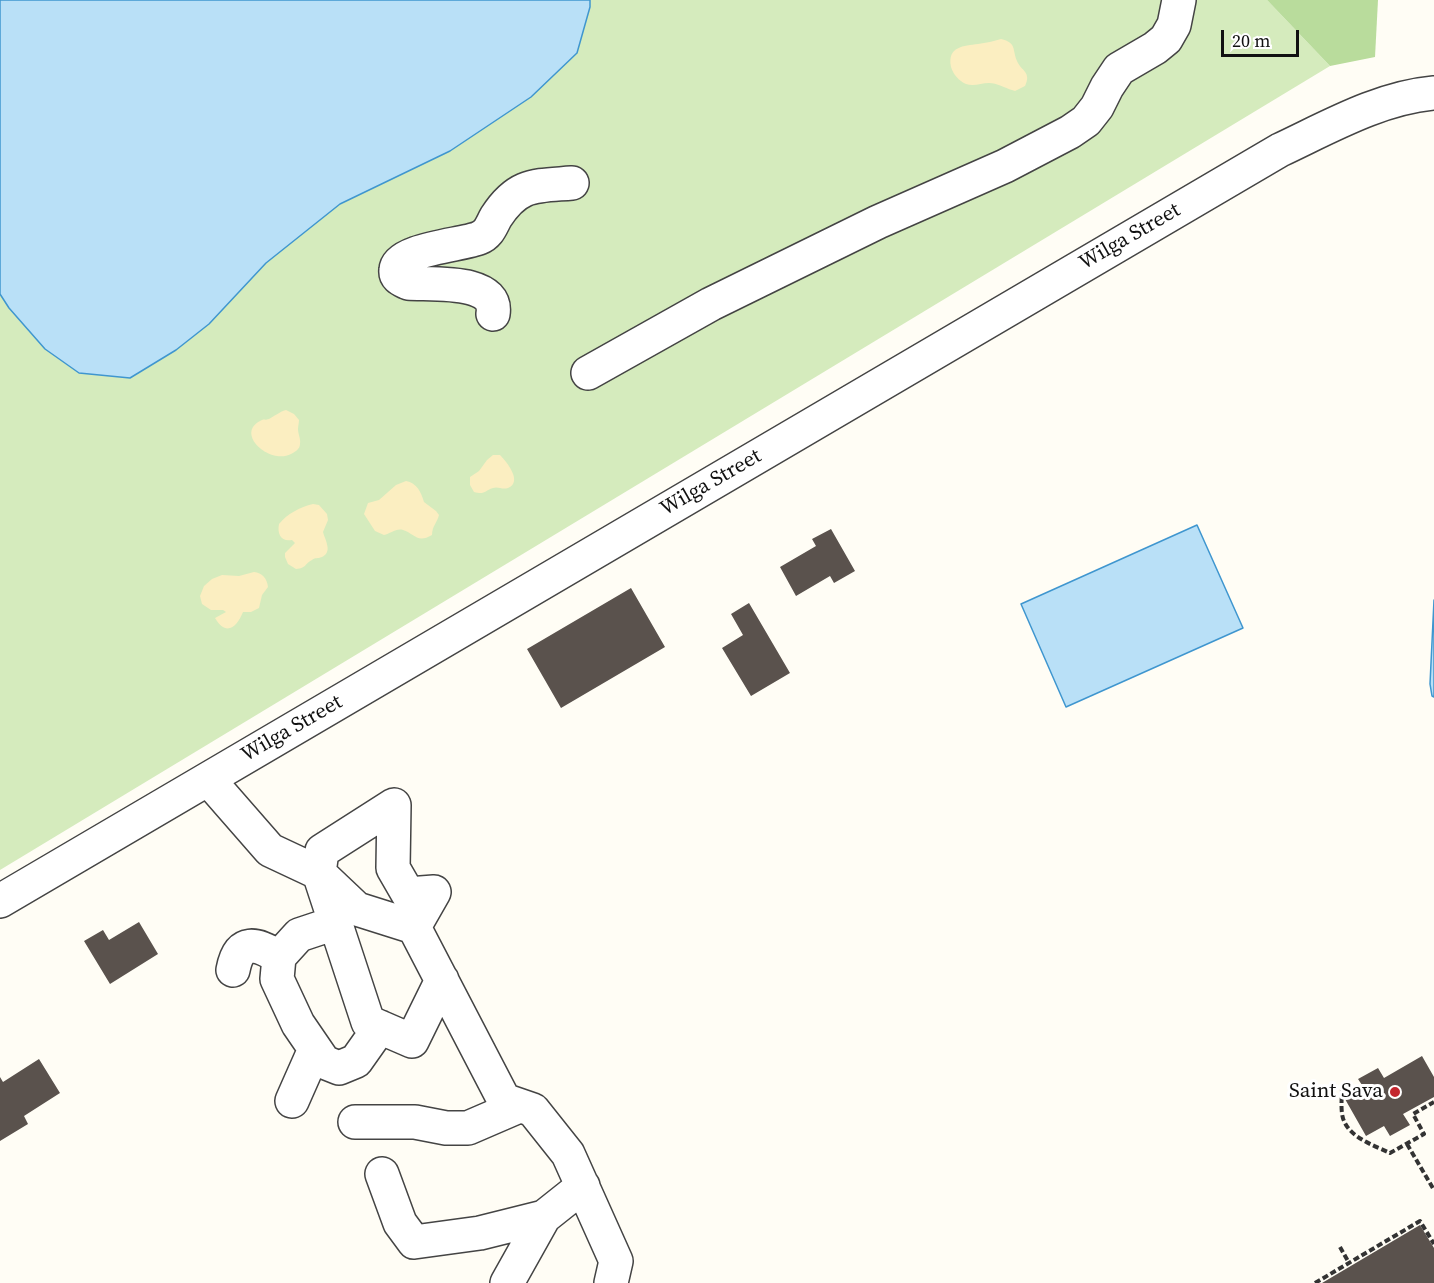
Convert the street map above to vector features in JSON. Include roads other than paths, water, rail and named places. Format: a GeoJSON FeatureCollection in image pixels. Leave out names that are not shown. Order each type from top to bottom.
{"type":"FeatureCollection","features":[{"type":"Feature","properties":{"kind":"street"},"geometry":{"type":"LineString","coordinates":[[588,374],[711,304],[878,222],[1005,166],[1070,132],[1086,121],[1097,107],[1119,69],[1166,39],[1174,25],[1179,0]]}},
{"type":"Feature","properties":{"kind":"street","name":"Wilga Street"},"geometry":{"type":"LineString","coordinates":[[0,901],[1280,150],[1358,113],[1417,94],[1434,93]]}},
{"type":"Feature","properties":{"kind":"street"},"geometry":{"type":"LineString","coordinates":[[493,314],[492,302],[487,294],[462,285],[408,283],[396,274],[399,263],[417,252],[480,238],[489,232],[493,222],[508,201],[521,191],[536,186],[572,183]]}},
{"type":"Feature","properties":{"kind":"street"},"geometry":{"type":"LineString","coordinates":[[208,778],[270,850],[319,873],[357,909],[414,927],[504,1100],[533,1110],[568,1154],[616,1261],[611,1283]]}},
{"type":"Feature","properties":{"kind":"street"},"geometry":{"type":"LineString","coordinates":[[414,927],[434,892],[408,894],[393,868],[394,805],[322,851],[319,873],[368,1022],[412,1041],[442,980]]}},
{"type":"Feature","properties":{"kind":"street"},"geometry":{"type":"LineString","coordinates":[[336,923],[299,935],[279,957],[278,979],[298,1024],[324,1062],[339,1068],[356,1061],[380,1027]]}},
{"type":"Feature","properties":{"kind":"street"},"geometry":{"type":"LineString","coordinates":[[233,970],[236,957],[245,948],[254,945],[279,957]]}},
{"type":"Feature","properties":{"kind":"street"},"geometry":{"type":"LineString","coordinates":[[292,1101],[315,1049]]}},
{"type":"Feature","properties":{"kind":"street"},"geometry":{"type":"LineString","coordinates":[[355,1122],[415,1122],[446,1128],[468,1128],[519,1106]]}},
{"type":"Feature","properties":{"kind":"street"},"geometry":{"type":"LineString","coordinates":[[382,1174],[400,1223],[414,1242],[480,1233],[544,1217]]}},
{"type":"Feature","properties":{"kind":"street"},"geometry":{"type":"LineString","coordinates":[[507,1283],[544,1217],[583,1186]]}},
{"type":"Feature","properties":{"kind":"water"},"geometry":{"type":"Polygon","coordinates":[[[0,0],[590,0],[590,7],[577,53],[531,97],[450,151],[340,204],[266,263],[209,324],[176,350],[130,378],[79,373],[45,349],[9,308],[0,294],[0,0]]]}},
{"type":"Feature","properties":{"kind":"water"},"geometry":{"type":"Polygon","coordinates":[[[1197,525],[1243,628],[1066,707],[1021,604],[1197,525]]]}},
{"type":"Feature","properties":{"kind":"water"},"geometry":{"type":"Polygon","coordinates":[[[1434,600],[1434,697],[1430,684],[1434,600]]]}},
{"type":"Feature","properties":{"kind":"place","name":"Saint Sava"},"geometry":{"type":"Point","coordinates":[1395,1092]}}]}
